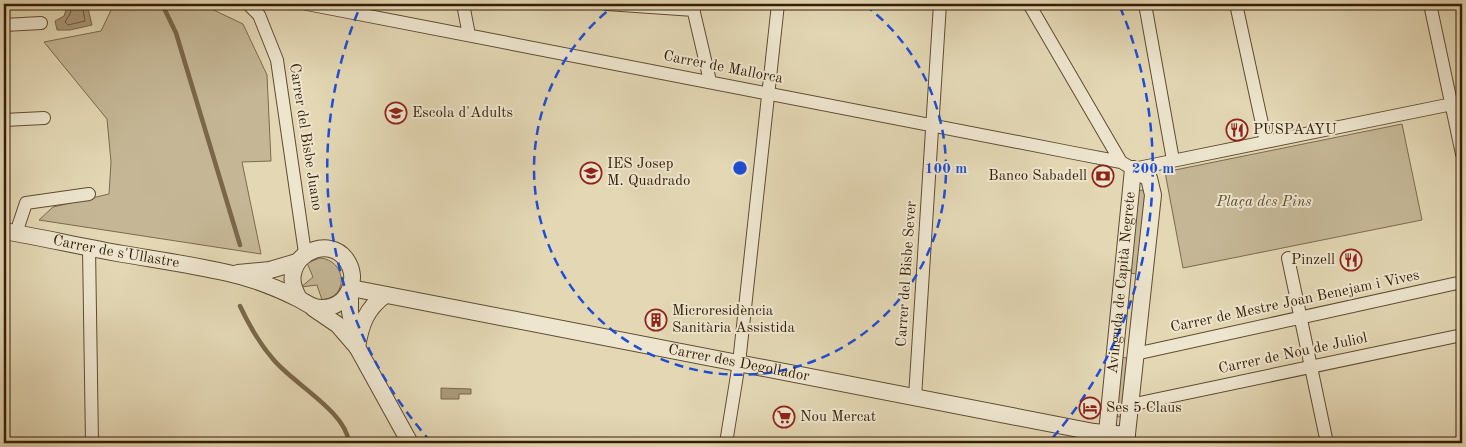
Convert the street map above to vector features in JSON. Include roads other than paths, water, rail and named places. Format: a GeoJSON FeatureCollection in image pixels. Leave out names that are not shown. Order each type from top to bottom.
{"type":"FeatureCollection","features":[{"type":"Feature","properties":{"kind":"street","name":"Carrer del Bisbe Juano"},"geometry":{"type":"LineString","coordinates":[[248,4],[259,15],[277,60],[301,257]]}},
{"type":"Feature","properties":{"kind":"street","name":"Carrer de Mallorca"},"geometry":{"type":"LineString","coordinates":[[307,4],[710,81],[1127,165]]}},
{"type":"Feature","properties":{"kind":"street"},"geometry":{"type":"LineString","coordinates":[[463,4],[469,35]]}},
{"type":"Feature","properties":{"kind":"street"},"geometry":{"type":"LineString","coordinates":[[607,4],[693,7],[710,81]]}},
{"type":"Feature","properties":{"kind":"street"},"geometry":{"type":"LineString","coordinates":[[726,443],[739,364],[778,4]]}},
{"type":"Feature","properties":{"kind":"street","name":"Carrer del Bisbe Sever"},"geometry":{"type":"LineString","coordinates":[[915,397],[940,4]]}},
{"type":"Feature","properties":{"kind":"street"},"geometry":{"type":"LineString","coordinates":[[1029,4],[1127,165],[1174,160],[1457,103]]}},
{"type":"Feature","properties":{"kind":"street"},"geometry":{"type":"LineString","coordinates":[[1145,4],[1174,160]]}},
{"type":"Feature","properties":{"kind":"street"},"geometry":{"type":"LineString","coordinates":[[1150,25],[1157,4]]}},
{"type":"Feature","properties":{"kind":"street"},"geometry":{"type":"LineString","coordinates":[[1236,4],[1266,142]]}},
{"type":"Feature","properties":{"kind":"street"},"geometry":{"type":"LineString","coordinates":[[1430,4],[1457,103],[1462,154]]}},
{"type":"Feature","properties":{"kind":"street"},"geometry":{"type":"LineString","coordinates":[[4,25],[41,23]]}},
{"type":"Feature","properties":{"kind":"street"},"geometry":{"type":"LineString","coordinates":[[4,120],[44,118]]}},
{"type":"Feature","properties":{"kind":"street","name":"Avinguda de Capità Negrete"},"geometry":{"type":"LineString","coordinates":[[1107,439],[1122,288],[1127,165],[1149,178],[1153,195],[1126,439]]}},
{"type":"Feature","properties":{"kind":"street"},"geometry":{"type":"LineString","coordinates":[[10,232],[26,203],[89,194]]}},
{"type":"Feature","properties":{"kind":"street","name":"Carrer de s'Ullastre"},"geometry":{"type":"LineString","coordinates":[[10,232],[229,273],[305,303]]}},
{"type":"Feature","properties":{"kind":"street"},"geometry":{"type":"LineString","coordinates":[[89,248],[92,443]]}},
{"type":"Feature","properties":{"kind":"street"},"geometry":{"type":"LineString","coordinates":[[357,347],[350,312],[352,278],[350,267],[345,258],[336,251],[326,248],[315,249],[301,257],[292,274],[293,284],[305,303],[338,325],[357,347],[410,443]]}},
{"type":"Feature","properties":{"kind":"street","name":"Carrer de s'Ullastre"},"geometry":{"type":"LineString","coordinates":[[229,273],[270,270],[301,257]]}},
{"type":"Feature","properties":{"kind":"street"},"geometry":{"type":"LineString","coordinates":[[1288,258],[1302,317],[1327,443]]}},
{"type":"Feature","properties":{"kind":"street","name":"Carrer de Mestre Joan Benejam i Vives"},"geometry":{"type":"LineString","coordinates":[[1136,354],[1462,282]]}},
{"type":"Feature","properties":{"kind":"street"},"geometry":{"type":"LineString","coordinates":[[1122,288],[1142,289]]}},
{"type":"Feature","properties":{"kind":"street"},"geometry":{"type":"LineString","coordinates":[[305,303],[329,308],[338,304],[350,289]]}},
{"type":"Feature","properties":{"kind":"street","name":"Carrer des Degollador"},"geometry":{"type":"LineString","coordinates":[[350,289],[915,397],[1107,439],[1126,439]]}},
{"type":"Feature","properties":{"kind":"street"},"geometry":{"type":"LineString","coordinates":[[357,347],[366,315],[371,306],[385,295]]}},
{"type":"Feature","properties":{"kind":"street","name":"Carrer de Nou de Juliol"},"geometry":{"type":"LineString","coordinates":[[1130,405],[1462,336]]}},
{"type":"Feature","properties":{"kind":"street"},"geometry":{"type":"LineString","coordinates":[[1116,352],[1136,354]]}},
{"type":"Feature","properties":{"kind":"water"},"geometry":{"type":"Polygon","coordinates":[[[56,4],[87,4],[92,25],[70,30],[57,30],[55,21],[64,16],[66,10],[63,6],[56,4]]]}},
{"type":"Feature","properties":{"kind":"water"},"geometry":{"type":"Polygon","coordinates":[[[441,388],[471,389],[471,394],[459,394],[459,399],[441,399],[441,388]]]}},
{"type":"Feature","properties":{"kind":"waterway"},"geometry":{"type":"LineString","coordinates":[[162,4],[176,33],[240,245]]}},
{"type":"Feature","properties":{"kind":"waterway"},"geometry":{"type":"LineString","coordinates":[[240,306],[268,353],[339,420],[346,431],[349,443]]}},
{"type":"Feature","properties":{"kind":"place","name":"Escola d'Adults"},"geometry":{"type":"Point","coordinates":[396,113]}},
{"type":"Feature","properties":{"kind":"place","name":"PUSPAAYU"},"geometry":{"type":"Point","coordinates":[1237,130]}},
{"type":"Feature","properties":{"kind":"place","name":"IES Josep M. Quadrado"},"geometry":{"type":"Point","coordinates":[591,173]}},
{"type":"Feature","properties":{"kind":"place","name":"Banco Sabadell"},"geometry":{"type":"Point","coordinates":[1103,176]}},
{"type":"Feature","properties":{"kind":"place","name":"Pinzell"},"geometry":{"type":"Point","coordinates":[1351,260]}},
{"type":"Feature","properties":{"kind":"place","name":"Microresidència Sanitària Assistida"},"geometry":{"type":"Point","coordinates":[656,320]}},
{"type":"Feature","properties":{"kind":"place","name":"Ses 5 Claus"},"geometry":{"type":"Point","coordinates":[1090,408]}},
{"type":"Feature","properties":{"kind":"place","name":"Nou Mercat"},"geometry":{"type":"Point","coordinates":[784,417]}},
{"type":"Feature","properties":{"kind":"park label","name":"Plaça des Pins"},"geometry":{"type":"Point","coordinates":[1264,202]}}]}
